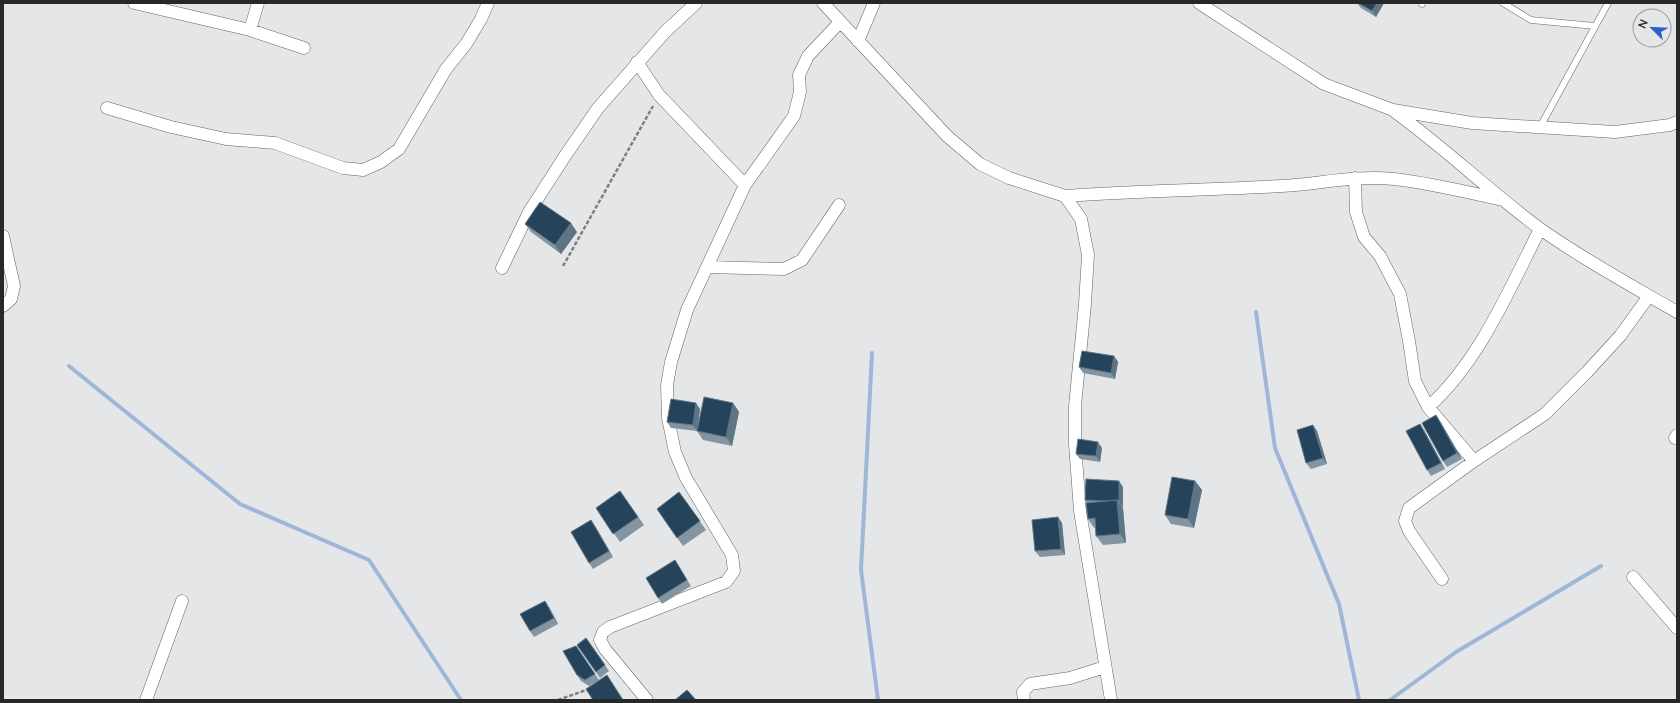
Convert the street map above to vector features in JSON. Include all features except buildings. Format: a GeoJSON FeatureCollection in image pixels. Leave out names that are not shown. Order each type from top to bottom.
{"type":"FeatureCollection","features":[{"type":"Feature","properties":{"kind":"street"},"geometry":{"type":"LineString","coordinates":[[134,3],[250,30],[304,48]]}},
{"type":"Feature","properties":{"kind":"street"},"geometry":{"type":"LineString","coordinates":[[250,30],[258,3]]}},
{"type":"Feature","properties":{"kind":"street"},"geometry":{"type":"LineString","coordinates":[[107,108],[171,127],[226,139],[275,143],[343,168],[363,170],[380,162],[399,149],[446,69],[466,44],[481,19],[488,3]]}},
{"type":"Feature","properties":{"kind":"street"},"geometry":{"type":"LineString","coordinates":[[502,268],[529,212],[564,156],[598,108],[665,32],[696,3]]}},
{"type":"Feature","properties":{"kind":"street"},"geometry":{"type":"LineString","coordinates":[[822,3],[947,136],[980,164],[1009,178],[1064,196],[1126,191],[1302,185],[1354,178],[1393,179],[1438,186],[1503,200]]}},
{"type":"Feature","properties":{"kind":"street"},"geometry":{"type":"LineString","coordinates":[[858,41],[874,3]]}},
{"type":"Feature","properties":{"kind":"street"},"geometry":{"type":"LineString","coordinates":[[1198,3],[1324,84],[1393,110],[1472,123],[1615,132],[1670,125],[1677,122]]}},
{"type":"Feature","properties":{"kind":"street"},"geometry":{"type":"LineString","coordinates":[[647,700],[605,649],[600,640],[603,632],[610,627],[726,582],[734,571],[732,555],[686,478],[675,452],[668,418],[667,385],[671,362],[687,310],[745,185],[794,116],[800,92],[799,74],[808,56],[840,22]]}},
{"type":"Feature","properties":{"kind":"street"},"geometry":{"type":"LineString","coordinates":[[637,62],[659,95],[745,185]]}},
{"type":"Feature","properties":{"kind":"street"},"geometry":{"type":"LineString","coordinates":[[1393,110],[1424,133],[1457,163],[1540,228],[1677,312]]}},
{"type":"Feature","properties":{"kind":"street"},"geometry":{"type":"LineString","coordinates":[[1354,178],[1356,212],[1364,237],[1380,256],[1400,294],[1415,381],[1428,407],[1474,461]]}},
{"type":"Feature","properties":{"kind":"street"},"geometry":{"type":"LineString","coordinates":[[1064,196],[1081,219],[1088,255],[1076,406],[1075,444],[1080,511],[1110,700]]}},
{"type":"Feature","properties":{"kind":"street"},"geometry":{"type":"LineString","coordinates":[[707,267],[784,269],[802,260],[839,205]]}},
{"type":"Feature","properties":{"kind":"street"},"geometry":{"type":"LineString","coordinates":[[1428,407],[1442,395],[1468,361],[1493,320],[1540,228]]}},
{"type":"Feature","properties":{"kind":"street"},"geometry":{"type":"LineString","coordinates":[[3,236],[14,286],[11,299],[3,306]]}},
{"type":"Feature","properties":{"kind":"street"},"geometry":{"type":"LineString","coordinates":[[1442,579],[1409,531],[1405,521],[1409,508],[1474,461],[1545,414],[1620,336],[1649,296]]}},
{"type":"Feature","properties":{"kind":"street"},"geometry":{"type":"LineString","coordinates":[[1633,577],[1677,628]]}},
{"type":"Feature","properties":{"kind":"street"},"geometry":{"type":"LineString","coordinates":[[146,700],[182,601]]}},
{"type":"Feature","properties":{"kind":"street"},"geometry":{"type":"LineString","coordinates":[[1024,700],[1023,692],[1030,684],[1070,678],[1105,667]]}},
{"type":"Feature","properties":{"kind":"lane"},"geometry":{"type":"LineString","coordinates":[[1503,3],[1531,20],[1595,26]]}},
{"type":"Feature","properties":{"kind":"lane"},"geometry":{"type":"LineString","coordinates":[[1540,127],[1608,3]]}},
{"type":"Feature","properties":{"kind":"path"},"geometry":{"type":"LineString","coordinates":[[563,266],[659,95]]}},
{"type":"Feature","properties":{"kind":"path"},"geometry":{"type":"LineString","coordinates":[[558,700],[594,687]]}},
{"type":"Feature","properties":{"kind":"waterway"},"geometry":{"type":"LineString","coordinates":[[1256,312],[1275,448],[1339,604],[1359,700]]}},
{"type":"Feature","properties":{"kind":"waterway"},"geometry":{"type":"LineString","coordinates":[[872,353],[861,570],[878,700]]}},
{"type":"Feature","properties":{"kind":"waterway"},"geometry":{"type":"LineString","coordinates":[[69,366],[240,504],[369,560],[461,700]]}},
{"type":"Feature","properties":{"kind":"waterway"},"geometry":{"type":"LineString","coordinates":[[1390,700],[1456,652],[1601,566]]}}]}
